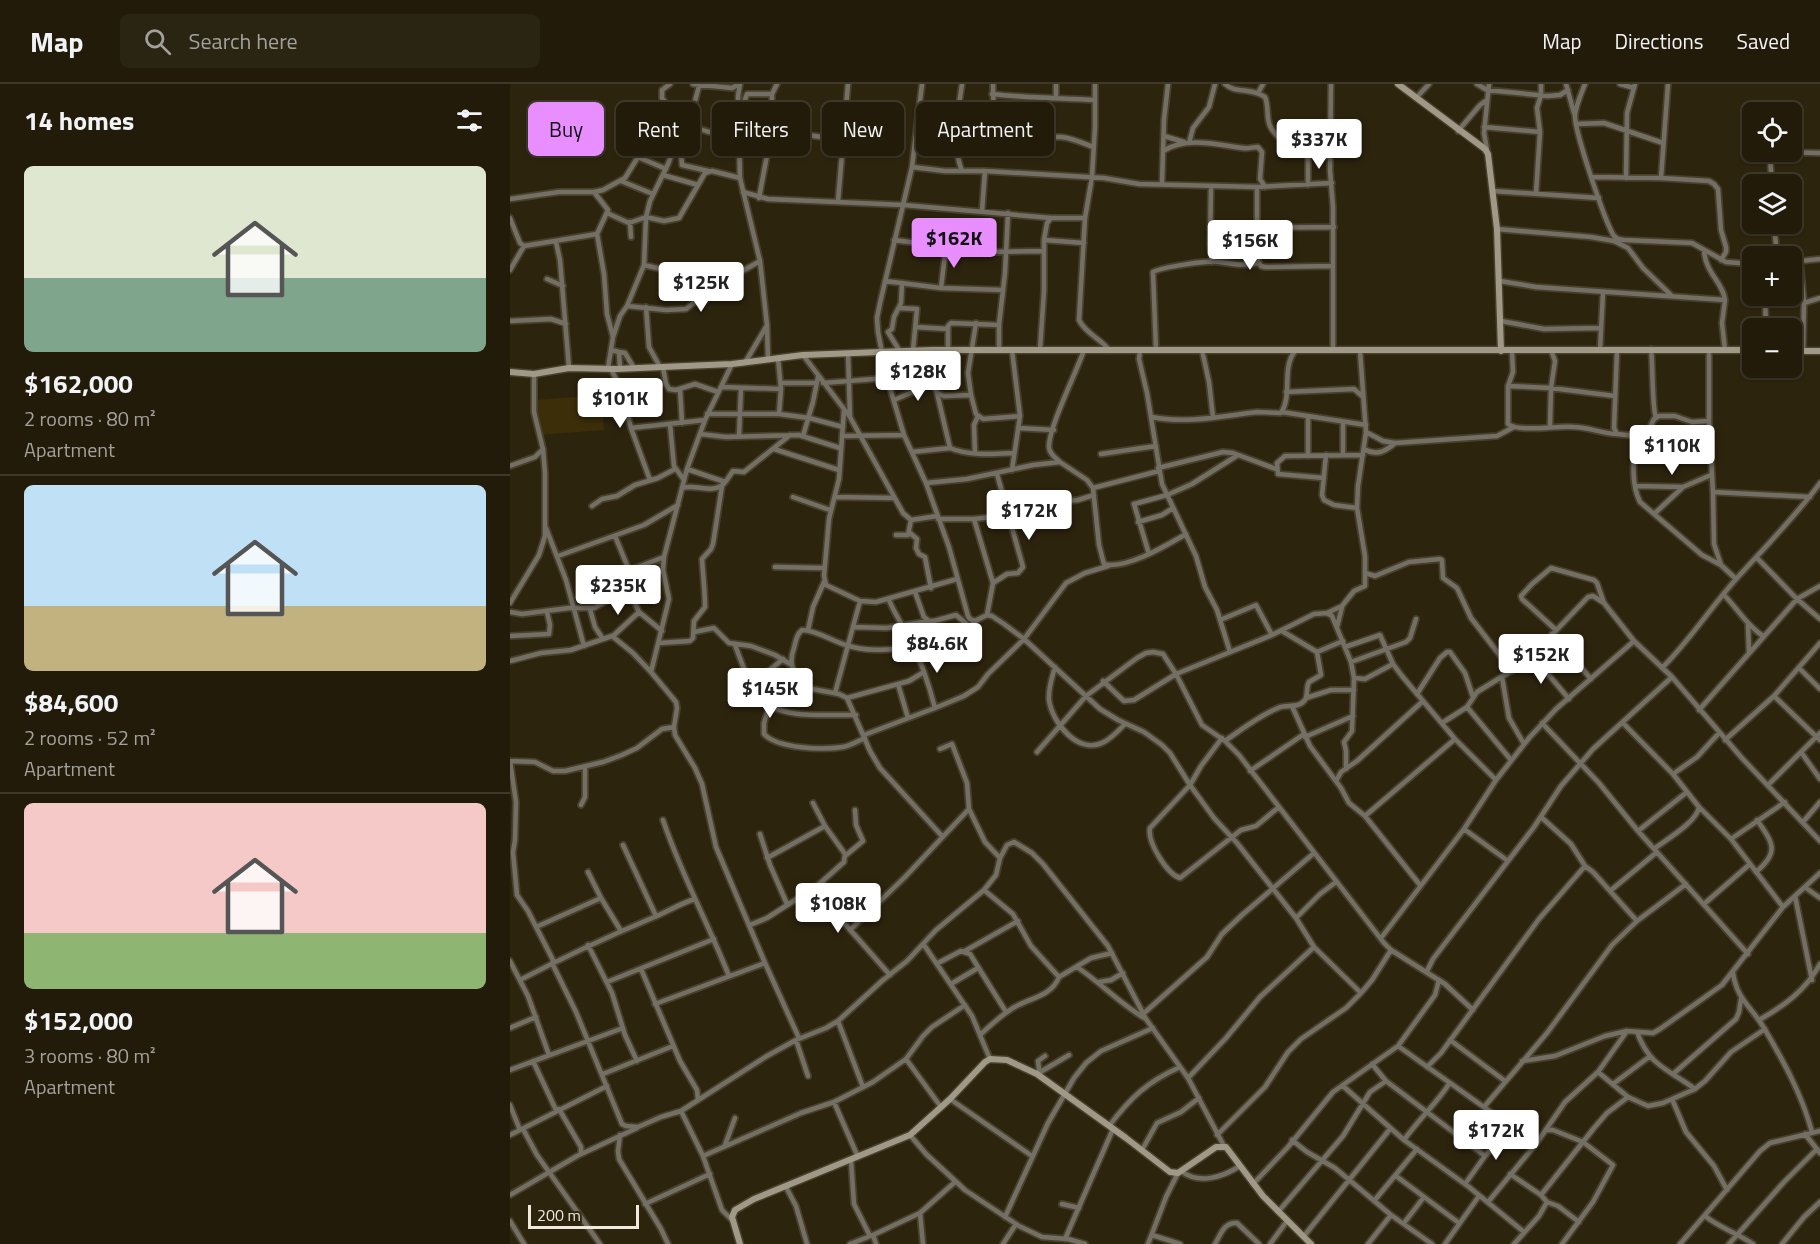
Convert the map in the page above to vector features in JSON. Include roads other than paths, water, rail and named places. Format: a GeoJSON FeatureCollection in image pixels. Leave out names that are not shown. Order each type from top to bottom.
{"type":"FeatureCollection","features":[{"type":"Feature","properties":{"kind":"street"},"geometry":{"type":"LineString","coordinates":[[666,102],[662,98],[662,90],[670,84]]}},
{"type":"Feature","properties":{"kind":"street"},"geometry":{"type":"LineString","coordinates":[[693,84],[732,88],[739,84]]}},
{"type":"Feature","properties":{"kind":"street"},"geometry":{"type":"LineString","coordinates":[[738,102],[739,84]]}},
{"type":"Feature","properties":{"kind":"street"},"geometry":{"type":"LineString","coordinates":[[772,102],[772,94],[777,84]]}},
{"type":"Feature","properties":{"kind":"street"},"geometry":{"type":"LineString","coordinates":[[846,102],[848,84]]}},
{"type":"Feature","properties":{"kind":"street"},"geometry":{"type":"LineString","coordinates":[[922,84],[912,167],[877,318],[881,352],[904,435],[926,483],[949,547],[968,616],[975,621]]}},
{"type":"Feature","properties":{"kind":"street"},"geometry":{"type":"LineString","coordinates":[[959,102],[962,84]]}},
{"type":"Feature","properties":{"kind":"street"},"geometry":{"type":"LineString","coordinates":[[993,84],[993,102]]}},
{"type":"Feature","properties":{"kind":"street"},"geometry":{"type":"LineString","coordinates":[[1056,84],[1056,97]]}},
{"type":"Feature","properties":{"kind":"street"},"geometry":{"type":"LineString","coordinates":[[1095,84],[1092,177],[1085,218],[1080,322],[1109,350]]}},
{"type":"Feature","properties":{"kind":"street"},"geometry":{"type":"LineString","coordinates":[[1162,183],[1168,84]]}},
{"type":"Feature","properties":{"kind":"street"},"geometry":{"type":"LineString","coordinates":[[1186,142],[1193,128],[1209,107],[1215,84]]}},
{"type":"Feature","properties":{"kind":"street"},"geometry":{"type":"LineString","coordinates":[[1225,84],[1232,89],[1243,89],[1265,97],[1268,118],[1273,131],[1288,143],[1308,153],[1330,158]]}},
{"type":"Feature","properties":{"kind":"street"},"geometry":{"type":"LineString","coordinates":[[1258,93],[1263,84]]}},
{"type":"Feature","properties":{"kind":"street"},"geometry":{"type":"LineString","coordinates":[[1331,84],[1330,158],[1334,228],[1334,350]]}},
{"type":"Feature","properties":{"kind":"street"},"geometry":{"type":"LineString","coordinates":[[1398,84],[1485,149],[1488,154]]}},
{"type":"Feature","properties":{"kind":"street"},"geometry":{"type":"LineString","coordinates":[[1416,98],[1429,84]]}},
{"type":"Feature","properties":{"kind":"street"},"geometry":{"type":"LineString","coordinates":[[1477,84],[1556,96],[1567,87],[1599,198],[1612,232],[1618,239],[1692,243],[1721,260],[1742,264]]}},
{"type":"Feature","properties":{"kind":"street"},"geometry":{"type":"LineString","coordinates":[[1536,193],[1540,132],[1537,108],[1541,95],[1541,84]]}},
{"type":"Feature","properties":{"kind":"street"},"geometry":{"type":"LineString","coordinates":[[1575,117],[1585,84]]}},
{"type":"Feature","properties":{"kind":"street"},"geometry":{"type":"LineString","coordinates":[[1620,84],[1634,86],[1627,113],[1626,177]]}},
{"type":"Feature","properties":{"kind":"street"},"geometry":{"type":"LineString","coordinates":[[1661,178],[1668,84]]}},
{"type":"Feature","properties":{"kind":"street"},"geometry":{"type":"LineString","coordinates":[[695,102],[699,86]]}},
{"type":"Feature","properties":{"kind":"street"},"geometry":{"type":"LineString","coordinates":[[1488,87],[1484,127],[1497,229],[1501,351]]}},
{"type":"Feature","properties":{"kind":"street"},"geometry":{"type":"LineString","coordinates":[[744,102],[747,94],[772,94]]}},
{"type":"Feature","properties":{"kind":"street"},"geometry":{"type":"LineString","coordinates":[[992,94],[1045,99],[1056,97],[1095,100]]}},
{"type":"Feature","properties":{"kind":"street"},"geometry":{"type":"LineString","coordinates":[[1458,130],[1486,100]]}},
{"type":"Feature","properties":{"kind":"street"},"geometry":{"type":"LineString","coordinates":[[1576,124],[1604,123],[1627,133],[1663,143]]}},
{"type":"Feature","properties":{"kind":"street"},"geometry":{"type":"LineString","coordinates":[[1484,127],[1540,132]]}},
{"type":"Feature","properties":{"kind":"street"},"geometry":{"type":"LineString","coordinates":[[1164,136],[1186,142],[1244,148],[1258,147],[1262,152],[1260,179],[1265,187]]}},
{"type":"Feature","properties":{"kind":"street"},"geometry":{"type":"LineString","coordinates":[[1054,137],[1062,137],[1093,147]]}},
{"type":"Feature","properties":{"kind":"street"},"geometry":{"type":"LineString","coordinates":[[1163,151],[1172,145],[1186,142]]}},
{"type":"Feature","properties":{"kind":"street"},"geometry":{"type":"LineString","coordinates":[[1771,174],[1770,159],[1776,152],[1820,153]]}},
{"type":"Feature","properties":{"kind":"street"},"geometry":{"type":"LineString","coordinates":[[1308,153],[1308,185]]}},
{"type":"Feature","properties":{"kind":"street"},"geometry":{"type":"LineString","coordinates":[[650,480],[631,428],[621,389],[610,369],[611,350],[620,316],[627,306],[644,265],[646,217],[653,194],[671,156]]}},
{"type":"Feature","properties":{"kind":"street"},"geometry":{"type":"LineString","coordinates":[[681,156],[681,164],[686,167],[740,177]]}},
{"type":"Feature","properties":{"kind":"street"},"geometry":{"type":"LineString","coordinates":[[739,156],[743,192],[760,261],[768,359]]}},
{"type":"Feature","properties":{"kind":"street"},"geometry":{"type":"LineString","coordinates":[[759,198],[767,156]]}},
{"type":"Feature","properties":{"kind":"street"},"geometry":{"type":"LineString","coordinates":[[838,201],[841,156]]}},
{"type":"Feature","properties":{"kind":"street"},"geometry":{"type":"LineString","coordinates":[[956,156],[962,171]]}},
{"type":"Feature","properties":{"kind":"street"},"geometry":{"type":"LineString","coordinates":[[510,199],[559,192],[594,192],[621,181],[638,157],[666,169]]}},
{"type":"Feature","properties":{"kind":"street"},"geometry":{"type":"LineString","coordinates":[[679,179],[686,167]]}},
{"type":"Feature","properties":{"kind":"street"},"geometry":{"type":"LineString","coordinates":[[912,167],[1092,177],[1139,184],[1265,187],[1332,183]]}},
{"type":"Feature","properties":{"kind":"street"},"geometry":{"type":"LineString","coordinates":[[608,213],[630,222],[646,217],[664,221],[679,218],[702,176],[708,171]]}},
{"type":"Feature","properties":{"kind":"street"},"geometry":{"type":"LineString","coordinates":[[982,211],[985,171]]}},
{"type":"Feature","properties":{"kind":"street"},"geometry":{"type":"LineString","coordinates":[[663,175],[698,185]]}},
{"type":"Feature","properties":{"kind":"street"},"geometry":{"type":"LineString","coordinates":[[1592,177],[1661,178],[1714,184],[1718,189],[1721,230],[1726,252],[1721,260]]}},
{"type":"Feature","properties":{"kind":"street"},"geometry":{"type":"LineString","coordinates":[[621,181],[653,194]]}},
{"type":"Feature","properties":{"kind":"street"},"geometry":{"type":"LineString","coordinates":[[1211,186],[1212,262]]}},
{"type":"Feature","properties":{"kind":"street"},"geometry":{"type":"LineString","coordinates":[[1257,187],[1258,263]]}},
{"type":"Feature","properties":{"kind":"street"},"geometry":{"type":"LineString","coordinates":[[1493,191],[1599,198]]}},
{"type":"Feature","properties":{"kind":"street"},"geometry":{"type":"LineString","coordinates":[[594,192],[607,207],[608,213],[597,234],[604,274],[607,314],[613,337]]}},
{"type":"Feature","properties":{"kind":"street"},"geometry":{"type":"LineString","coordinates":[[743,192],[759,198],[903,205],[1051,218],[1085,218]]}},
{"type":"Feature","properties":{"kind":"street"},"geometry":{"type":"LineString","coordinates":[[999,350],[1008,213]]}},
{"type":"Feature","properties":{"kind":"street"},"geometry":{"type":"LineString","coordinates":[[510,218],[520,243],[524,246]]}},
{"type":"Feature","properties":{"kind":"street"},"geometry":{"type":"LineString","coordinates":[[1040,349],[1044,291],[1043,251],[1045,231],[1051,218]]}},
{"type":"Feature","properties":{"kind":"street"},"geometry":{"type":"LineString","coordinates":[[630,222],[631,237]]}},
{"type":"Feature","properties":{"kind":"street"},"geometry":{"type":"LineString","coordinates":[[1257,228],[1334,228]]}},
{"type":"Feature","properties":{"kind":"street"},"geometry":{"type":"LineString","coordinates":[[1497,229],[1614,241],[1628,248],[1643,268],[1672,297]]}},
{"type":"Feature","properties":{"kind":"street"},"geometry":{"type":"LineString","coordinates":[[510,270],[524,246],[597,234]]}},
{"type":"Feature","properties":{"kind":"street"},"geometry":{"type":"LineString","coordinates":[[894,240],[1006,252],[1043,251]]}},
{"type":"Feature","properties":{"kind":"street"},"geometry":{"type":"LineString","coordinates":[[1044,240],[1084,243]]}},
{"type":"Feature","properties":{"kind":"street"},"geometry":{"type":"LineString","coordinates":[[555,242],[563,286],[569,368]]}},
{"type":"Feature","properties":{"kind":"street"},"geometry":{"type":"LineString","coordinates":[[917,253],[918,244]]}},
{"type":"Feature","properties":{"kind":"street"},"geometry":{"type":"LineString","coordinates":[[941,288],[945,247]]}},
{"type":"Feature","properties":{"kind":"street"},"geometry":{"type":"LineString","coordinates":[[1704,250],[1706,263],[1724,291],[1722,323],[1725,350]]}},
{"type":"Feature","properties":{"kind":"street"},"geometry":{"type":"LineString","coordinates":[[1802,261],[1820,259]]}},
{"type":"Feature","properties":{"kind":"street"},"geometry":{"type":"LineString","coordinates":[[627,306],[666,310],[686,309],[711,289],[760,261]]}},
{"type":"Feature","properties":{"kind":"street"},"geometry":{"type":"LineString","coordinates":[[1156,350],[1153,273],[1161,268],[1212,262],[1241,265],[1258,263],[1265,267],[1333,266]]}},
{"type":"Feature","properties":{"kind":"street"},"geometry":{"type":"LineString","coordinates":[[644,265],[665,270],[701,270]]}},
{"type":"Feature","properties":{"kind":"street"},"geometry":{"type":"LineString","coordinates":[[547,279],[563,286]]}},
{"type":"Feature","properties":{"kind":"street"},"geometry":{"type":"LineString","coordinates":[[885,281],[941,288],[1003,290]]}},
{"type":"Feature","properties":{"kind":"street"},"geometry":{"type":"LineString","coordinates":[[1500,281],[1536,287],[1725,300]]}},
{"type":"Feature","properties":{"kind":"street"},"geometry":{"type":"LineString","coordinates":[[1802,282],[1803,351],[1820,351]]}},
{"type":"Feature","properties":{"kind":"street"},"geometry":{"type":"LineString","coordinates":[[899,350],[888,332],[899,308],[902,283]]}},
{"type":"Feature","properties":{"kind":"street"},"geometry":{"type":"LineString","coordinates":[[1600,350],[1603,292]]}},
{"type":"Feature","properties":{"kind":"street"},"geometry":{"type":"LineString","coordinates":[[1804,303],[1820,298]]}},
{"type":"Feature","properties":{"kind":"street"},"geometry":{"type":"LineString","coordinates":[[646,307],[649,346],[662,367],[669,389],[680,389],[695,384],[718,392]]}},
{"type":"Feature","properties":{"kind":"street"},"geometry":{"type":"LineString","coordinates":[[899,308],[917,308],[916,350],[937,393],[950,448]]}},
{"type":"Feature","properties":{"kind":"street"},"geometry":{"type":"LineString","coordinates":[[510,321],[551,319],[566,324]]}},
{"type":"Feature","properties":{"kind":"street"},"geometry":{"type":"LineString","coordinates":[[1501,321],[1544,329],[1600,328]]}},
{"type":"Feature","properties":{"kind":"street"},"geometry":{"type":"LineString","coordinates":[[975,453],[974,425],[978,416],[971,395],[969,366],[976,323]]}},
{"type":"Feature","properties":{"kind":"street"},"geometry":{"type":"LineString","coordinates":[[948,350],[948,324],[999,325]]}},
{"type":"Feature","properties":{"kind":"street"},"geometry":{"type":"LineString","coordinates":[[746,361],[767,325]]}},
{"type":"Feature","properties":{"kind":"street"},"geometry":{"type":"LineString","coordinates":[[916,327],[948,328]]}},
{"type":"Feature","properties":{"kind":"street"},"geometry":{"type":"LineString","coordinates":[[1651,349],[1654,377],[1653,410],[1656,417]]}},
{"type":"Feature","properties":{"kind":"street"},"geometry":{"type":"LineString","coordinates":[[611,350],[625,353],[633,368]]}},
{"type":"Feature","properties":{"kind":"street"},"geometry":{"type":"LineString","coordinates":[[510,372],[534,374],[569,368],[620,369],[732,364],[803,355],[899,350],[1742,350]]}},
{"type":"Feature","properties":{"kind":"street"},"geometry":{"type":"LineString","coordinates":[[1012,350],[1020,416],[1012,470]]}},
{"type":"Feature","properties":{"kind":"street"},"geometry":{"type":"LineString","coordinates":[[1084,350],[1053,429],[1049,448],[1060,462],[1087,480],[1093,488],[1102,561],[1108,566]]}},
{"type":"Feature","properties":{"kind":"street"},"geometry":{"type":"LineString","coordinates":[[1202,350],[1213,417]]}},
{"type":"Feature","properties":{"kind":"street"},"geometry":{"type":"LineString","coordinates":[[1550,426],[1551,388],[1555,361],[1551,350]]}},
{"type":"Feature","properties":{"kind":"street"},"geometry":{"type":"LineString","coordinates":[[1617,350],[1614,428],[1617,434]]}},
{"type":"Feature","properties":{"kind":"street"},"geometry":{"type":"LineString","coordinates":[[1709,350],[1708,421],[1714,544],[1721,565]]}},
{"type":"Feature","properties":{"kind":"street"},"geometry":{"type":"LineString","coordinates":[[1140,351],[1140,365],[1152,417],[1158,470],[1167,495],[1202,570],[1205,586],[1220,620],[1230,652]]}},
{"type":"Feature","properties":{"kind":"street"},"geometry":{"type":"LineString","coordinates":[[1282,412],[1288,368],[1295,351]]}},
{"type":"Feature","properties":{"kind":"street"},"geometry":{"type":"LineString","coordinates":[[1337,627],[1342,606],[1354,591],[1365,586],[1365,556],[1357,508],[1366,432],[1360,351]]}},
{"type":"Feature","properties":{"kind":"street"},"geometry":{"type":"LineString","coordinates":[[1505,433],[1508,424],[1508,386],[1513,372],[1512,351]]}},
{"type":"Feature","properties":{"kind":"street"},"geometry":{"type":"LineString","coordinates":[[619,352],[620,369]]}},
{"type":"Feature","properties":{"kind":"street"},"geometry":{"type":"LineString","coordinates":[[848,354],[850,417]]}},
{"type":"Feature","properties":{"kind":"street"},"geometry":{"type":"LineString","coordinates":[[803,355],[819,381],[850,417],[894,498],[903,513],[911,520],[937,517],[974,519],[1008,515]]}},
{"type":"Feature","properties":{"kind":"street"},"geometry":{"type":"LineString","coordinates":[[778,358],[781,386],[779,414]]}},
{"type":"Feature","properties":{"kind":"street"},"geometry":{"type":"LineString","coordinates":[[651,672],[669,599],[663,570],[664,557],[684,480],[707,414],[732,364]]}},
{"type":"Feature","properties":{"kind":"street"},"geometry":{"type":"LineString","coordinates":[[510,603],[512,596],[541,550],[546,528],[546,487],[543,449],[534,412],[534,374]]}},
{"type":"Feature","properties":{"kind":"street"},"geometry":{"type":"LineString","coordinates":[[721,387],[781,386],[819,381],[887,378]]}},
{"type":"Feature","properties":{"kind":"street"},"geometry":{"type":"LineString","coordinates":[[803,436],[819,381]]}},
{"type":"Feature","properties":{"kind":"street"},"geometry":{"type":"LineString","coordinates":[[894,400],[933,383]]}},
{"type":"Feature","properties":{"kind":"street"},"geometry":{"type":"LineString","coordinates":[[1508,386],[1551,388],[1616,396]]}},
{"type":"Feature","properties":{"kind":"street"},"geometry":{"type":"LineString","coordinates":[[740,436],[741,388]]}},
{"type":"Feature","properties":{"kind":"street"},"geometry":{"type":"LineString","coordinates":[[680,389],[682,423]]}},
{"type":"Feature","properties":{"kind":"street"},"geometry":{"type":"LineString","coordinates":[[1286,392],[1354,389],[1363,398]]}},
{"type":"Feature","properties":{"kind":"street"},"geometry":{"type":"LineString","coordinates":[[937,393],[944,396],[971,395]]}},
{"type":"Feature","properties":{"kind":"street"},"geometry":{"type":"LineString","coordinates":[[808,630],[813,608],[824,582],[830,510],[836,497],[844,410]]}},
{"type":"Feature","properties":{"kind":"street"},"geometry":{"type":"LineString","coordinates":[[1152,417],[1166,419],[1282,412],[1366,425]]}},
{"type":"Feature","properties":{"kind":"street"},"geometry":{"type":"LineString","coordinates":[[707,414],[779,414],[809,418],[843,427]]}},
{"type":"Feature","properties":{"kind":"street"},"geometry":{"type":"LineString","coordinates":[[978,416],[988,419],[1020,416]]}},
{"type":"Feature","properties":{"kind":"street"},"geometry":{"type":"LineString","coordinates":[[1656,417],[1675,416],[1692,423],[1708,421]]}},
{"type":"Feature","properties":{"kind":"street"},"geometry":{"type":"LineString","coordinates":[[1308,417],[1308,456]]}},
{"type":"Feature","properties":{"kind":"street"},"geometry":{"type":"LineString","coordinates":[[1508,424],[1514,427],[1589,428],[1636,436],[1647,434],[1656,417]]}},
{"type":"Feature","properties":{"kind":"street"},"geometry":{"type":"LineString","coordinates":[[631,428],[705,420]]}},
{"type":"Feature","properties":{"kind":"street"},"geometry":{"type":"LineString","coordinates":[[1343,422],[1343,455]]}},
{"type":"Feature","properties":{"kind":"street"},"geometry":{"type":"LineString","coordinates":[[670,424],[675,469],[684,480]]}},
{"type":"Feature","properties":{"kind":"street"},"geometry":{"type":"LineString","coordinates":[[1366,432],[1383,441],[1395,443],[1497,436],[1514,427]]}},
{"type":"Feature","properties":{"kind":"street"},"geometry":{"type":"LineString","coordinates":[[1018,428],[1053,429]]}},
{"type":"Feature","properties":{"kind":"street"},"geometry":{"type":"LineString","coordinates":[[700,434],[726,437],[803,436],[840,447]]}},
{"type":"Feature","properties":{"kind":"street"},"geometry":{"type":"LineString","coordinates":[[682,488],[692,486],[715,488],[723,484],[734,470],[744,472],[790,435]]}},
{"type":"Feature","properties":{"kind":"street"},"geometry":{"type":"LineString","coordinates":[[842,436],[904,435]]}},
{"type":"Feature","properties":{"kind":"street"},"geometry":{"type":"LineString","coordinates":[[1636,436],[1633,475],[1640,502],[1702,555],[1721,565],[1736,579]]}},
{"type":"Feature","properties":{"kind":"street"},"geometry":{"type":"LineString","coordinates":[[1364,449],[1380,453],[1395,443]]}},
{"type":"Feature","properties":{"kind":"street"},"geometry":{"type":"LineString","coordinates":[[1101,454],[1156,446]]}},
{"type":"Feature","properties":{"kind":"street"},"geometry":{"type":"LineString","coordinates":[[912,452],[950,448],[975,453],[1013,453]]}},
{"type":"Feature","properties":{"kind":"street"},"geometry":{"type":"LineString","coordinates":[[510,466],[535,457],[543,449]]}},
{"type":"Feature","properties":{"kind":"street"},"geometry":{"type":"LineString","coordinates":[[774,449],[839,470]]}},
{"type":"Feature","properties":{"kind":"street"},"geometry":{"type":"LineString","coordinates":[[1093,488],[1223,452],[1276,469],[1281,475],[1324,478]]}},
{"type":"Feature","properties":{"kind":"street"},"geometry":{"type":"LineString","coordinates":[[1149,554],[1134,504],[1167,495],[1192,484],[1238,455]]}},
{"type":"Feature","properties":{"kind":"street"},"geometry":{"type":"LineString","coordinates":[[1326,455],[1324,500],[1357,508]]}},
{"type":"Feature","properties":{"kind":"street"},"geometry":{"type":"LineString","coordinates":[[1276,469],[1280,459],[1285,456],[1363,455]]}},
{"type":"Feature","properties":{"kind":"street"},"geometry":{"type":"LineString","coordinates":[[926,483],[997,474],[1060,462]]}},
{"type":"Feature","properties":{"kind":"street"},"geometry":{"type":"LineString","coordinates":[[592,506],[602,499],[617,496],[635,485],[675,469]]}},
{"type":"Feature","properties":{"kind":"street"},"geometry":{"type":"LineString","coordinates":[[687,469],[723,484]]}},
{"type":"Feature","properties":{"kind":"street"},"geometry":{"type":"LineString","coordinates":[[993,583],[1007,574],[1018,573],[1023,567],[997,474]]}},
{"type":"Feature","properties":{"kind":"street"},"geometry":{"type":"LineString","coordinates":[[1635,486],[1683,487],[1712,476]]}},
{"type":"Feature","properties":{"kind":"street"},"geometry":{"type":"LineString","coordinates":[[1662,668],[1820,483]]}},
{"type":"Feature","properties":{"kind":"street"},"geometry":{"type":"LineString","coordinates":[[659,643],[690,641],[694,632],[694,621],[706,605],[702,559],[711,549],[723,484]]}},
{"type":"Feature","properties":{"kind":"street"},"geometry":{"type":"LineString","coordinates":[[1654,514],[1683,487]]}},
{"type":"Feature","properties":{"kind":"street"},"geometry":{"type":"LineString","coordinates":[[1713,492],[1810,497]]}},
{"type":"Feature","properties":{"kind":"street"},"geometry":{"type":"LineString","coordinates":[[1004,498],[1068,501],[1094,495]]}},
{"type":"Feature","properties":{"kind":"street"},"geometry":{"type":"LineString","coordinates":[[793,497],[830,510]]}},
{"type":"Feature","properties":{"kind":"street"},"geometry":{"type":"LineString","coordinates":[[836,497],[894,498]]}},
{"type":"Feature","properties":{"kind":"street"},"geometry":{"type":"LineString","coordinates":[[558,556],[652,522],[678,505]]}},
{"type":"Feature","properties":{"kind":"street"},"geometry":{"type":"LineString","coordinates":[[1138,522],[1162,515],[1173,507]]}},
{"type":"Feature","properties":{"kind":"street"},"geometry":{"type":"LineString","coordinates":[[974,519],[993,583],[987,615]]}},
{"type":"Feature","properties":{"kind":"street"},"geometry":{"type":"LineString","coordinates":[[910,533],[911,520]]}},
{"type":"Feature","properties":{"kind":"street"},"geometry":{"type":"LineString","coordinates":[[546,528],[558,556],[584,646]]}},
{"type":"Feature","properties":{"kind":"street"},"geometry":{"type":"LineString","coordinates":[[896,535],[905,536],[910,533]]}},
{"type":"Feature","properties":{"kind":"street"},"geometry":{"type":"LineString","coordinates":[[910,533],[917,539],[916,548],[919,554],[925,557],[931,588]]}},
{"type":"Feature","properties":{"kind":"street"},"geometry":{"type":"LineString","coordinates":[[769,707],[764,723],[764,734],[768,739],[778,743],[811,747],[842,747],[935,708],[978,687],[1024,639],[1066,584],[1085,573],[1149,554],[1186,534]]}},
{"type":"Feature","properties":{"kind":"street"},"geometry":{"type":"LineString","coordinates":[[615,536],[629,570]]}},
{"type":"Feature","properties":{"kind":"street"},"geometry":{"type":"LineString","coordinates":[[596,583],[664,557]]}},
{"type":"Feature","properties":{"kind":"street"},"geometry":{"type":"LineString","coordinates":[[1757,558],[1820,619]]}},
{"type":"Feature","properties":{"kind":"street"},"geometry":{"type":"LineString","coordinates":[[1365,573],[1375,576],[1410,562],[1442,560],[1443,578],[1457,588],[1472,618],[1512,671]]}},
{"type":"Feature","properties":{"kind":"street"},"geometry":{"type":"LineString","coordinates":[[775,567],[824,568]]}},
{"type":"Feature","properties":{"kind":"street"},"geometry":{"type":"LineString","coordinates":[[1590,680],[1554,632],[1522,599],[1521,596],[1532,584],[1551,568],[1594,580],[1604,603],[1634,641],[1672,677],[1725,740],[1820,841]]}},
{"type":"Feature","properties":{"kind":"street"},"geometry":{"type":"LineString","coordinates":[[510,612],[522,614],[574,608],[590,609],[663,570]]}},
{"type":"Feature","properties":{"kind":"street"},"geometry":{"type":"LineString","coordinates":[[824,582],[829,587],[860,601],[876,602],[957,579]]}},
{"type":"Feature","properties":{"kind":"street"},"geometry":{"type":"LineString","coordinates":[[1699,710],[1797,599],[1820,586]]}},
{"type":"Feature","properties":{"kind":"street"},"geometry":{"type":"LineString","coordinates":[[629,590],[639,612],[662,631]]}},
{"type":"Feature","properties":{"kind":"street"},"geometry":{"type":"LineString","coordinates":[[915,592],[924,617],[928,621]]}},
{"type":"Feature","properties":{"kind":"street"},"geometry":{"type":"LineString","coordinates":[[1724,595],[1748,625],[1763,636]]}},
{"type":"Feature","properties":{"kind":"street"},"geometry":{"type":"LineString","coordinates":[[1442,723],[1467,707],[1482,688],[1512,671],[1532,655],[1590,596],[1604,603]]}},
{"type":"Feature","properties":{"kind":"street"},"geometry":{"type":"LineString","coordinates":[[889,600],[914,648],[935,708]]}},
{"type":"Feature","properties":{"kind":"street"},"geometry":{"type":"LineString","coordinates":[[836,693],[860,601]]}},
{"type":"Feature","properties":{"kind":"street"},"geometry":{"type":"LineString","coordinates":[[1220,620],[1256,604],[1272,635]]}},
{"type":"Feature","properties":{"kind":"street"},"geometry":{"type":"LineString","coordinates":[[1104,681],[1124,701],[1128,702],[1176,674],[1282,631],[1314,614],[1327,613],[1342,606]]}},
{"type":"Feature","properties":{"kind":"street"},"geometry":{"type":"LineString","coordinates":[[590,609],[603,639]]}},
{"type":"Feature","properties":{"kind":"street"},"geometry":{"type":"LineString","coordinates":[[510,636],[549,634],[550,625],[547,612]]}},
{"type":"Feature","properties":{"kind":"street"},"geometry":{"type":"LineString","coordinates":[[510,661],[584,646],[612,636],[639,612]]}},
{"type":"Feature","properties":{"kind":"street"},"geometry":{"type":"LineString","coordinates":[[1327,613],[1332,616],[1343,641],[1354,678],[1352,732],[1344,742],[1346,769]]}},
{"type":"Feature","properties":{"kind":"street"},"geometry":{"type":"LineString","coordinates":[[853,627],[901,626],[956,615],[970,627]]}},
{"type":"Feature","properties":{"kind":"street"},"geometry":{"type":"LineString","coordinates":[[790,664],[797,636],[802,630],[808,630],[865,650],[914,648],[934,650],[970,627],[975,621],[987,615],[992,616],[1024,639],[1100,710],[1143,732],[1170,753],[1214,818],[1273,887],[1314,947],[1361,993]]}},
{"type":"Feature","properties":{"kind":"street"},"geometry":{"type":"LineString","coordinates":[[1351,662],[1386,650],[1410,638],[1416,619]]}},
{"type":"Feature","properties":{"kind":"street"},"geometry":{"type":"LineString","coordinates":[[1748,625],[1749,652]]}},
{"type":"Feature","properties":{"kind":"street"},"geometry":{"type":"LineString","coordinates":[[694,632],[714,628],[729,643],[751,646],[783,659],[790,664],[807,688],[836,693],[848,698],[909,681],[924,672]]}},
{"type":"Feature","properties":{"kind":"street"},"geometry":{"type":"LineString","coordinates":[[1282,631],[1317,652],[1322,675],[1309,682],[1306,698]]}},
{"type":"Feature","properties":{"kind":"street"},"geometry":{"type":"LineString","coordinates":[[1345,647],[1379,635],[1394,664],[1417,694],[1455,739],[1496,780]]}},
{"type":"Feature","properties":{"kind":"street"},"geometry":{"type":"LineString","coordinates":[[612,636],[633,653],[676,702],[675,735],[695,768],[708,808],[716,847],[798,1039],[808,1076]]}},
{"type":"Feature","properties":{"kind":"street"},"geometry":{"type":"LineString","coordinates":[[1317,652],[1343,641]]}},
{"type":"Feature","properties":{"kind":"street"},"geometry":{"type":"LineString","coordinates":[[1381,938],[1464,829],[1496,780],[1524,744],[1542,723],[1634,641]]}},
{"type":"Feature","properties":{"kind":"street"},"geometry":{"type":"LineString","coordinates":[[1725,740],[1774,696],[1820,643]]}},
{"type":"Feature","properties":{"kind":"street"},"geometry":{"type":"LineString","coordinates":[[735,645],[752,685],[769,707],[787,712],[856,715]]}},
{"type":"Feature","properties":{"kind":"street"},"geometry":{"type":"LineString","coordinates":[[1037,752],[1074,708],[1104,681],[1146,652],[1163,654],[1176,674],[1200,722],[1239,755],[1391,950],[1427,971],[1473,1010]]}},
{"type":"Feature","properties":{"kind":"street"},"geometry":{"type":"LineString","coordinates":[[1417,694],[1440,658],[1450,652],[1465,673],[1473,697]]}},
{"type":"Feature","properties":{"kind":"street"},"geometry":{"type":"LineString","coordinates":[[1532,655],[1569,699]]}},
{"type":"Feature","properties":{"kind":"street"},"geometry":{"type":"LineString","coordinates":[[752,685],[783,659]]}},
{"type":"Feature","properties":{"kind":"street"},"geometry":{"type":"LineString","coordinates":[[1354,678],[1365,679],[1394,664]]}},
{"type":"Feature","properties":{"kind":"street"},"geometry":{"type":"LineString","coordinates":[[1054,668],[1049,686],[1052,711],[1060,727],[1074,739],[1098,745],[1114,735],[1125,724]]}},
{"type":"Feature","properties":{"kind":"street"},"geometry":{"type":"LineString","coordinates":[[1799,668],[1820,689]]}},
{"type":"Feature","properties":{"kind":"street"},"geometry":{"type":"LineString","coordinates":[[1502,677],[1509,718],[1524,744]]}},
{"type":"Feature","properties":{"kind":"street"},"geometry":{"type":"LineString","coordinates":[[1427,971],[1433,959],[1580,764],[1672,677]]}},
{"type":"Feature","properties":{"kind":"street"},"geometry":{"type":"LineString","coordinates":[[898,684],[908,718]]}},
{"type":"Feature","properties":{"kind":"street"},"geometry":{"type":"LineString","coordinates":[[1279,807],[1256,826],[1241,830],[1180,878],[1174,876],[1169,870],[1154,847],[1149,832],[1156,821],[1190,785],[1201,766],[1223,740],[1281,706],[1300,704],[1306,698],[1331,690],[1354,690]]}},
{"type":"Feature","properties":{"kind":"street"},"geometry":{"type":"LineString","coordinates":[[1768,785],[1819,737],[1774,696]]}},
{"type":"Feature","properties":{"kind":"street"},"geometry":{"type":"LineString","coordinates":[[848,698],[880,768],[942,836]]}},
{"type":"Feature","properties":{"kind":"street"},"geometry":{"type":"LineString","coordinates":[[1336,781],[1341,772],[1423,701]]}},
{"type":"Feature","properties":{"kind":"street"},"geometry":{"type":"LineString","coordinates":[[1292,706],[1304,736],[1349,803],[1365,816],[1420,885]]}},
{"type":"Feature","properties":{"kind":"street"},"geometry":{"type":"LineString","coordinates":[[1467,707],[1511,760]]}},
{"type":"Feature","properties":{"kind":"street"},"geometry":{"type":"LineString","coordinates":[[1250,771],[1304,736],[1353,716]]}},
{"type":"Feature","properties":{"kind":"street"},"geometry":{"type":"LineString","coordinates":[[1542,723],[1611,796],[1638,831],[1748,954]]}},
{"type":"Feature","properties":{"kind":"street"},"geometry":{"type":"LineString","coordinates":[[1623,723],[1673,774],[1699,807],[1731,839],[1783,907]]}},
{"type":"Feature","properties":{"kind":"street"},"geometry":{"type":"LineString","coordinates":[[638,1128],[622,1124],[576,1012],[536,927],[516,891],[510,761],[535,762],[553,771],[585,767],[622,755],[637,748],[662,729],[674,727]]}},
{"type":"Feature","properties":{"kind":"street"},"geometry":{"type":"LineString","coordinates":[[1673,774],[1697,756],[1719,733]]}},
{"type":"Feature","properties":{"kind":"street"},"geometry":{"type":"LineString","coordinates":[[1365,816],[1455,739]]}},
{"type":"Feature","properties":{"kind":"street"},"geometry":{"type":"LineString","coordinates":[[940,749],[952,744],[967,783],[969,809],[985,842],[1000,858]]}},
{"type":"Feature","properties":{"kind":"street"},"geometry":{"type":"LineString","coordinates":[[1801,752],[1820,779]]}},
{"type":"Feature","properties":{"kind":"street"},"geometry":{"type":"LineString","coordinates":[[581,805],[585,797],[585,767]]}},
{"type":"Feature","properties":{"kind":"street"},"geometry":{"type":"LineString","coordinates":[[1638,831],[1687,792]]}},
{"type":"Feature","properties":{"kind":"street"},"geometry":{"type":"LineString","coordinates":[[813,802],[825,826],[845,856]]}},
{"type":"Feature","properties":{"kind":"street"},"geometry":{"type":"LineString","coordinates":[[1731,839],[1785,802]]}},
{"type":"Feature","properties":{"kind":"street"},"geometry":{"type":"LineString","coordinates":[[1803,822],[1820,802]]}},
{"type":"Feature","properties":{"kind":"street"},"geometry":{"type":"LineString","coordinates":[[1610,891],[1693,819],[1699,807]]}},
{"type":"Feature","properties":{"kind":"street"},"geometry":{"type":"LineString","coordinates":[[850,930],[904,878],[969,809]]}},
{"type":"Feature","properties":{"kind":"street"},"geometry":{"type":"LineString","coordinates":[[750,925],[767,918],[823,881],[841,866],[845,856],[863,841],[856,825],[855,810]]}},
{"type":"Feature","properties":{"kind":"street"},"geometry":{"type":"LineString","coordinates":[[1541,818],[1571,844],[1585,866],[1637,921]]}},
{"type":"Feature","properties":{"kind":"street"},"geometry":{"type":"LineString","coordinates":[[663,820],[677,861],[729,976]]}},
{"type":"Feature","properties":{"kind":"street"},"geometry":{"type":"LineString","coordinates":[[1756,872],[1768,862],[1773,849],[1757,820]]}},
{"type":"Feature","properties":{"kind":"street"},"geometry":{"type":"LineString","coordinates":[[768,858],[825,826]]}},
{"type":"Feature","properties":{"kind":"street"},"geometry":{"type":"LineString","coordinates":[[1464,829],[1508,861]]}},
{"type":"Feature","properties":{"kind":"street"},"geometry":{"type":"LineString","coordinates":[[760,834],[787,904]]}},
{"type":"Feature","properties":{"kind":"street"},"geometry":{"type":"LineString","coordinates":[[510,1195],[548,1172],[620,1135],[661,1117],[681,1112],[798,1039],[838,1021],[924,945],[936,930],[984,890],[996,874],[1000,858],[1010,842],[1021,844],[1043,864],[1112,953],[1145,1017],[1188,1078],[1224,1146],[1229,1149],[1253,1184],[1277,1212],[1311,1244]]}},
{"type":"Feature","properties":{"kind":"street"},"geometry":{"type":"LineString","coordinates":[[623,845],[656,916]]}},
{"type":"Feature","properties":{"kind":"street"},"geometry":{"type":"LineString","coordinates":[[1145,1017],[1200,964],[1227,928],[1314,853]]}},
{"type":"Feature","properties":{"kind":"street"},"geometry":{"type":"LineString","coordinates":[[1704,904],[1750,864]]}},
{"type":"Feature","properties":{"kind":"street"},"geometry":{"type":"LineString","coordinates":[[1427,1067],[1441,1053],[1556,897],[1585,866]]}},
{"type":"Feature","properties":{"kind":"street"},"geometry":{"type":"LineString","coordinates":[[588,872],[621,931]]}},
{"type":"Feature","properties":{"kind":"street"},"geometry":{"type":"LineString","coordinates":[[1522,1061],[1555,1056],[1605,1035],[1627,1031],[1653,1033],[1660,1029],[1708,996],[1733,973],[1783,907],[1820,873]]}},
{"type":"Feature","properties":{"kind":"street"},"geometry":{"type":"LineString","coordinates":[[823,881],[821,894],[823,899],[890,975]]}},
{"type":"Feature","properties":{"kind":"street"},"geometry":{"type":"LineString","coordinates":[[1296,918],[1336,882]]}},
{"type":"Feature","properties":{"kind":"street"},"geometry":{"type":"LineString","coordinates":[[1484,1107],[1547,1033],[1612,945],[1637,921],[1686,884]]}},
{"type":"Feature","properties":{"kind":"street"},"geometry":{"type":"LineString","coordinates":[[1806,888],[1820,898]]}},
{"type":"Feature","properties":{"kind":"street"},"geometry":{"type":"LineString","coordinates":[[984,890],[1010,910],[1031,946],[1059,977]]}},
{"type":"Feature","properties":{"kind":"street"},"geometry":{"type":"LineString","coordinates":[[1795,896],[1812,980]]}},
{"type":"Feature","properties":{"kind":"street"},"geometry":{"type":"LineString","coordinates":[[536,927],[601,898]]}},
{"type":"Feature","properties":{"kind":"street"},"geometry":{"type":"LineString","coordinates":[[520,980],[588,945],[676,905],[695,899]]}},
{"type":"Feature","properties":{"kind":"street"},"geometry":{"type":"LineString","coordinates":[[938,963],[956,952],[965,951],[1018,921]]}},
{"type":"Feature","properties":{"kind":"street"},"geometry":{"type":"LineString","coordinates":[[607,982],[714,939]]}},
{"type":"Feature","properties":{"kind":"street"},"geometry":{"type":"LineString","coordinates":[[588,945],[607,982],[637,1061]]}},
{"type":"Feature","properties":{"kind":"street"},"geometry":{"type":"LineString","coordinates":[[924,945],[965,1005],[981,1034],[990,1059]]}},
{"type":"Feature","properties":{"kind":"street"},"geometry":{"type":"LineString","coordinates":[[1188,1078],[1260,998],[1314,947]]}},
{"type":"Feature","properties":{"kind":"street"},"geometry":{"type":"LineString","coordinates":[[1217,1135],[1264,1087],[1293,1047],[1346,1008],[1361,993],[1372,981],[1391,950]]}},
{"type":"Feature","properties":{"kind":"street"},"geometry":{"type":"LineString","coordinates":[[965,951],[1006,1012]]}},
{"type":"Feature","properties":{"kind":"street"},"geometry":{"type":"LineString","coordinates":[[981,1034],[1006,1012],[1049,992],[1059,977],[1091,958],[1112,953]]}},
{"type":"Feature","properties":{"kind":"street"},"geometry":{"type":"LineString","coordinates":[[510,961],[536,1017],[549,1055]]}},
{"type":"Feature","properties":{"kind":"street"},"geometry":{"type":"LineString","coordinates":[[655,1004],[765,963]]}},
{"type":"Feature","properties":{"kind":"street"},"geometry":{"type":"LineString","coordinates":[[1759,1020],[1781,1008],[1812,980],[1820,964]]}},
{"type":"Feature","properties":{"kind":"street"},"geometry":{"type":"LineString","coordinates":[[1077,967],[1099,982],[1121,1003],[1145,1017]]}},
{"type":"Feature","properties":{"kind":"street"},"geometry":{"type":"LineString","coordinates":[[951,984],[978,968]]}},
{"type":"Feature","properties":{"kind":"street"},"geometry":{"type":"LineString","coordinates":[[641,969],[673,1046],[697,1090],[698,1100]]}},
{"type":"Feature","properties":{"kind":"street"},"geometry":{"type":"LineString","coordinates":[[1099,982],[1111,980],[1123,973]]}},
{"type":"Feature","properties":{"kind":"street"},"geometry":{"type":"LineString","coordinates":[[1733,973],[1737,992],[1765,1029],[1796,1086],[1805,1106],[1812,1132]]}},
{"type":"Feature","properties":{"kind":"street"},"geometry":{"type":"LineString","coordinates":[[1253,1184],[1288,1147],[1333,1092],[1398,1046],[1435,995],[1439,981]]}},
{"type":"Feature","properties":{"kind":"street"},"geometry":{"type":"LineString","coordinates":[[1673,1074],[1736,1019],[1741,999]]}},
{"type":"Feature","properties":{"kind":"street"},"geometry":{"type":"LineString","coordinates":[[703,1156],[801,1113],[834,1102],[863,1087],[906,1059],[932,1027],[965,1005]]}},
{"type":"Feature","properties":{"kind":"street"},"geometry":{"type":"LineString","coordinates":[[510,1028],[536,1017]]}},
{"type":"Feature","properties":{"kind":"street"},"geometry":{"type":"LineString","coordinates":[[838,1021],[863,1087]]}},
{"type":"Feature","properties":{"kind":"street"},"geometry":{"type":"LineString","coordinates":[[510,1070],[623,1028]]}},
{"type":"Feature","properties":{"kind":"street"},"geometry":{"type":"LineString","coordinates":[[1005,1217],[1032,1156],[1074,1078],[1092,1057],[1153,1028]]}},
{"type":"Feature","properties":{"kind":"street"},"geometry":{"type":"LineString","coordinates":[[1598,1072],[1628,1098],[1648,1107],[1695,1089],[1731,1052],[1765,1029]]}},
{"type":"Feature","properties":{"kind":"street"},"geometry":{"type":"LineString","coordinates":[[1488,1202],[1547,1130],[1555,1113],[1598,1072],[1627,1031]]}},
{"type":"Feature","properties":{"kind":"street"},"geometry":{"type":"LineString","coordinates":[[1637,1032],[1649,1057],[1695,1089]]}},
{"type":"Feature","properties":{"kind":"street"},"geometry":{"type":"LineString","coordinates":[[1450,1040],[1505,1081]]}},
{"type":"Feature","properties":{"kind":"street"},"geometry":{"type":"LineString","coordinates":[[603,1074],[673,1046]]}},
{"type":"Feature","properties":{"kind":"street"},"geometry":{"type":"LineString","coordinates":[[1398,1046],[1536,1144]]}},
{"type":"Feature","properties":{"kind":"street"},"geometry":{"type":"LineString","coordinates":[[1037,1074],[1069,1055]]}},
{"type":"Feature","properties":{"kind":"street"},"geometry":{"type":"LineString","coordinates":[[1037,1074],[1038,1061],[1045,1056]]}},
{"type":"Feature","properties":{"kind":"street"},"geometry":{"type":"LineString","coordinates":[[1613,1084],[1649,1057]]}},
{"type":"Feature","properties":{"kind":"street"},"geometry":{"type":"LineString","coordinates":[[906,1059],[941,1107]]}},
{"type":"Feature","properties":{"kind":"street"},"geometry":{"type":"LineString","coordinates":[[740,1244],[733,1221],[733,1214],[739,1208],[754,1199],[910,1135],[990,1059],[1007,1060],[1037,1074],[1170,1172],[1180,1172],[1195,1179],[1207,1179],[1223,1175],[1240,1166]]}},
{"type":"Feature","properties":{"kind":"street"},"geometry":{"type":"LineString","coordinates":[[533,1061],[558,1110],[581,1147],[581,1154]]}},
{"type":"Feature","properties":{"kind":"street"},"geometry":{"type":"LineString","coordinates":[[1372,1064],[1386,1081],[1485,1156]]}},
{"type":"Feature","properties":{"kind":"street"},"geometry":{"type":"LineString","coordinates":[[1066,1241],[1111,1128],[1131,1097],[1156,1078],[1180,1067]]}},
{"type":"Feature","properties":{"kind":"street"},"geometry":{"type":"LineString","coordinates":[[1277,1212],[1342,1136],[1370,1092],[1386,1081]]}},
{"type":"Feature","properties":{"kind":"street"},"geometry":{"type":"LineString","coordinates":[[1404,1140],[1449,1083]]}},
{"type":"Feature","properties":{"kind":"street"},"geometry":{"type":"LineString","coordinates":[[510,1136],[607,1086]]}},
{"type":"Feature","properties":{"kind":"street"},"geometry":{"type":"LineString","coordinates":[[1343,1086],[1390,1129],[1466,1184],[1524,1232]]}},
{"type":"Feature","properties":{"kind":"street"},"geometry":{"type":"LineString","coordinates":[[1142,1150],[1157,1123],[1181,1112],[1199,1098]]}},
{"type":"Feature","properties":{"kind":"street"},"geometry":{"type":"LineString","coordinates":[[1541,1195],[1573,1152],[1607,1113],[1628,1098]]}},
{"type":"Feature","properties":{"kind":"street"},"geometry":{"type":"LineString","coordinates":[[950,1099],[1032,1156]]}},
{"type":"Feature","properties":{"kind":"street"},"geometry":{"type":"LineString","coordinates":[[1672,1099],[1686,1132],[1714,1166],[1727,1190]]}},
{"type":"Feature","properties":{"kind":"street"},"geometry":{"type":"LineString","coordinates":[[834,1102],[858,1157]]}},
{"type":"Feature","properties":{"kind":"street"},"geometry":{"type":"LineString","coordinates":[[510,1105],[521,1129],[548,1172],[600,1244]]}},
{"type":"Feature","properties":{"kind":"street"},"geometry":{"type":"LineString","coordinates":[[681,1112],[703,1156],[722,1210],[733,1221]]}},
{"type":"Feature","properties":{"kind":"street"},"geometry":{"type":"LineString","coordinates":[[725,1146],[735,1118]]}},
{"type":"Feature","properties":{"kind":"street"},"geometry":{"type":"LineString","coordinates":[[1466,1184],[1509,1126]]}},
{"type":"Feature","properties":{"kind":"street"},"geometry":{"type":"LineString","coordinates":[[1304,1236],[1390,1129]]}},
{"type":"Feature","properties":{"kind":"street"},"geometry":{"type":"LineString","coordinates":[[1547,1130],[1553,1130],[1583,1142],[1613,1167],[1593,1202],[1562,1244]]}},
{"type":"Feature","properties":{"kind":"street"},"geometry":{"type":"LineString","coordinates":[[1680,1244],[1760,1151],[1770,1143],[1820,1131]]}},
{"type":"Feature","properties":{"kind":"street"},"geometry":{"type":"LineString","coordinates":[[1729,1244],[1784,1182],[1818,1151],[1805,1134]]}},
{"type":"Feature","properties":{"kind":"street"},"geometry":{"type":"LineString","coordinates":[[620,1135],[619,1159],[668,1244]]}},
{"type":"Feature","properties":{"kind":"street"},"geometry":{"type":"LineString","coordinates":[[910,1135],[955,1182],[1016,1224],[1042,1237],[1085,1244]]}},
{"type":"Feature","properties":{"kind":"street"},"geometry":{"type":"LineString","coordinates":[[1292,1140],[1335,1168],[1374,1202],[1432,1244]]}},
{"type":"Feature","properties":{"kind":"street"},"geometry":{"type":"LineString","coordinates":[[1148,1244],[1166,1197],[1180,1172],[1216,1147],[1224,1146]]}},
{"type":"Feature","properties":{"kind":"street"},"geometry":{"type":"LineString","coordinates":[[1374,1202],[1417,1149]]}},
{"type":"Feature","properties":{"kind":"street"},"geometry":{"type":"LineString","coordinates":[[850,1160],[854,1204],[876,1244]]}},
{"type":"Feature","properties":{"kind":"street"},"geometry":{"type":"LineString","coordinates":[[645,1204],[710,1174]]}},
{"type":"Feature","properties":{"kind":"street"},"geometry":{"type":"LineString","coordinates":[[1510,1174],[1541,1195],[1547,1203],[1558,1206],[1579,1222]]}},
{"type":"Feature","properties":{"kind":"street"},"geometry":{"type":"LineString","coordinates":[[1396,1176],[1459,1223]]}},
{"type":"Feature","properties":{"kind":"street"},"geometry":{"type":"LineString","coordinates":[[850,1244],[920,1214],[955,1182]]}},
{"type":"Feature","properties":{"kind":"street"},"geometry":{"type":"LineString","coordinates":[[786,1187],[796,1206],[807,1244]]}},
{"type":"Feature","properties":{"kind":"street"},"geometry":{"type":"LineString","coordinates":[[1445,1244],[1479,1196]]}},
{"type":"Feature","properties":{"kind":"street"},"geometry":{"type":"LineString","coordinates":[[1404,1223],[1424,1197]]}},
{"type":"Feature","properties":{"kind":"street"},"geometry":{"type":"LineString","coordinates":[[1782,1244],[1804,1217],[1820,1202]]}},
{"type":"Feature","properties":{"kind":"street"},"geometry":{"type":"LineString","coordinates":[[1514,1244],[1539,1216],[1547,1203]]}},
{"type":"Feature","properties":{"kind":"street"},"geometry":{"type":"LineString","coordinates":[[1062,1204],[1079,1208]]}},
{"type":"Feature","properties":{"kind":"street"},"geometry":{"type":"LineString","coordinates":[[920,1214],[923,1244]]}},
{"type":"Feature","properties":{"kind":"street"},"geometry":{"type":"LineString","coordinates":[[1369,1244],[1391,1215]]}},
{"type":"Feature","properties":{"kind":"street"},"geometry":{"type":"LineString","coordinates":[[1705,1216],[1722,1229],[1738,1234],[1753,1244]]}},
{"type":"Feature","properties":{"kind":"street"},"geometry":{"type":"LineString","coordinates":[[510,1221],[524,1244]]}},
{"type":"Feature","properties":{"kind":"street"},"geometry":{"type":"LineString","coordinates":[[1270,1244],[1287,1221]]}},
{"type":"Feature","properties":{"kind":"street"},"geometry":{"type":"LineString","coordinates":[[1215,1244],[1225,1227],[1233,1222],[1237,1223],[1259,1244]]}},
{"type":"Feature","properties":{"kind":"street"},"geometry":{"type":"LineString","coordinates":[[1003,1244],[1016,1224]]}},
{"type":"Feature","properties":{"kind":"street"},"geometry":{"type":"LineString","coordinates":[[1152,1235],[1180,1244]]}}]}
